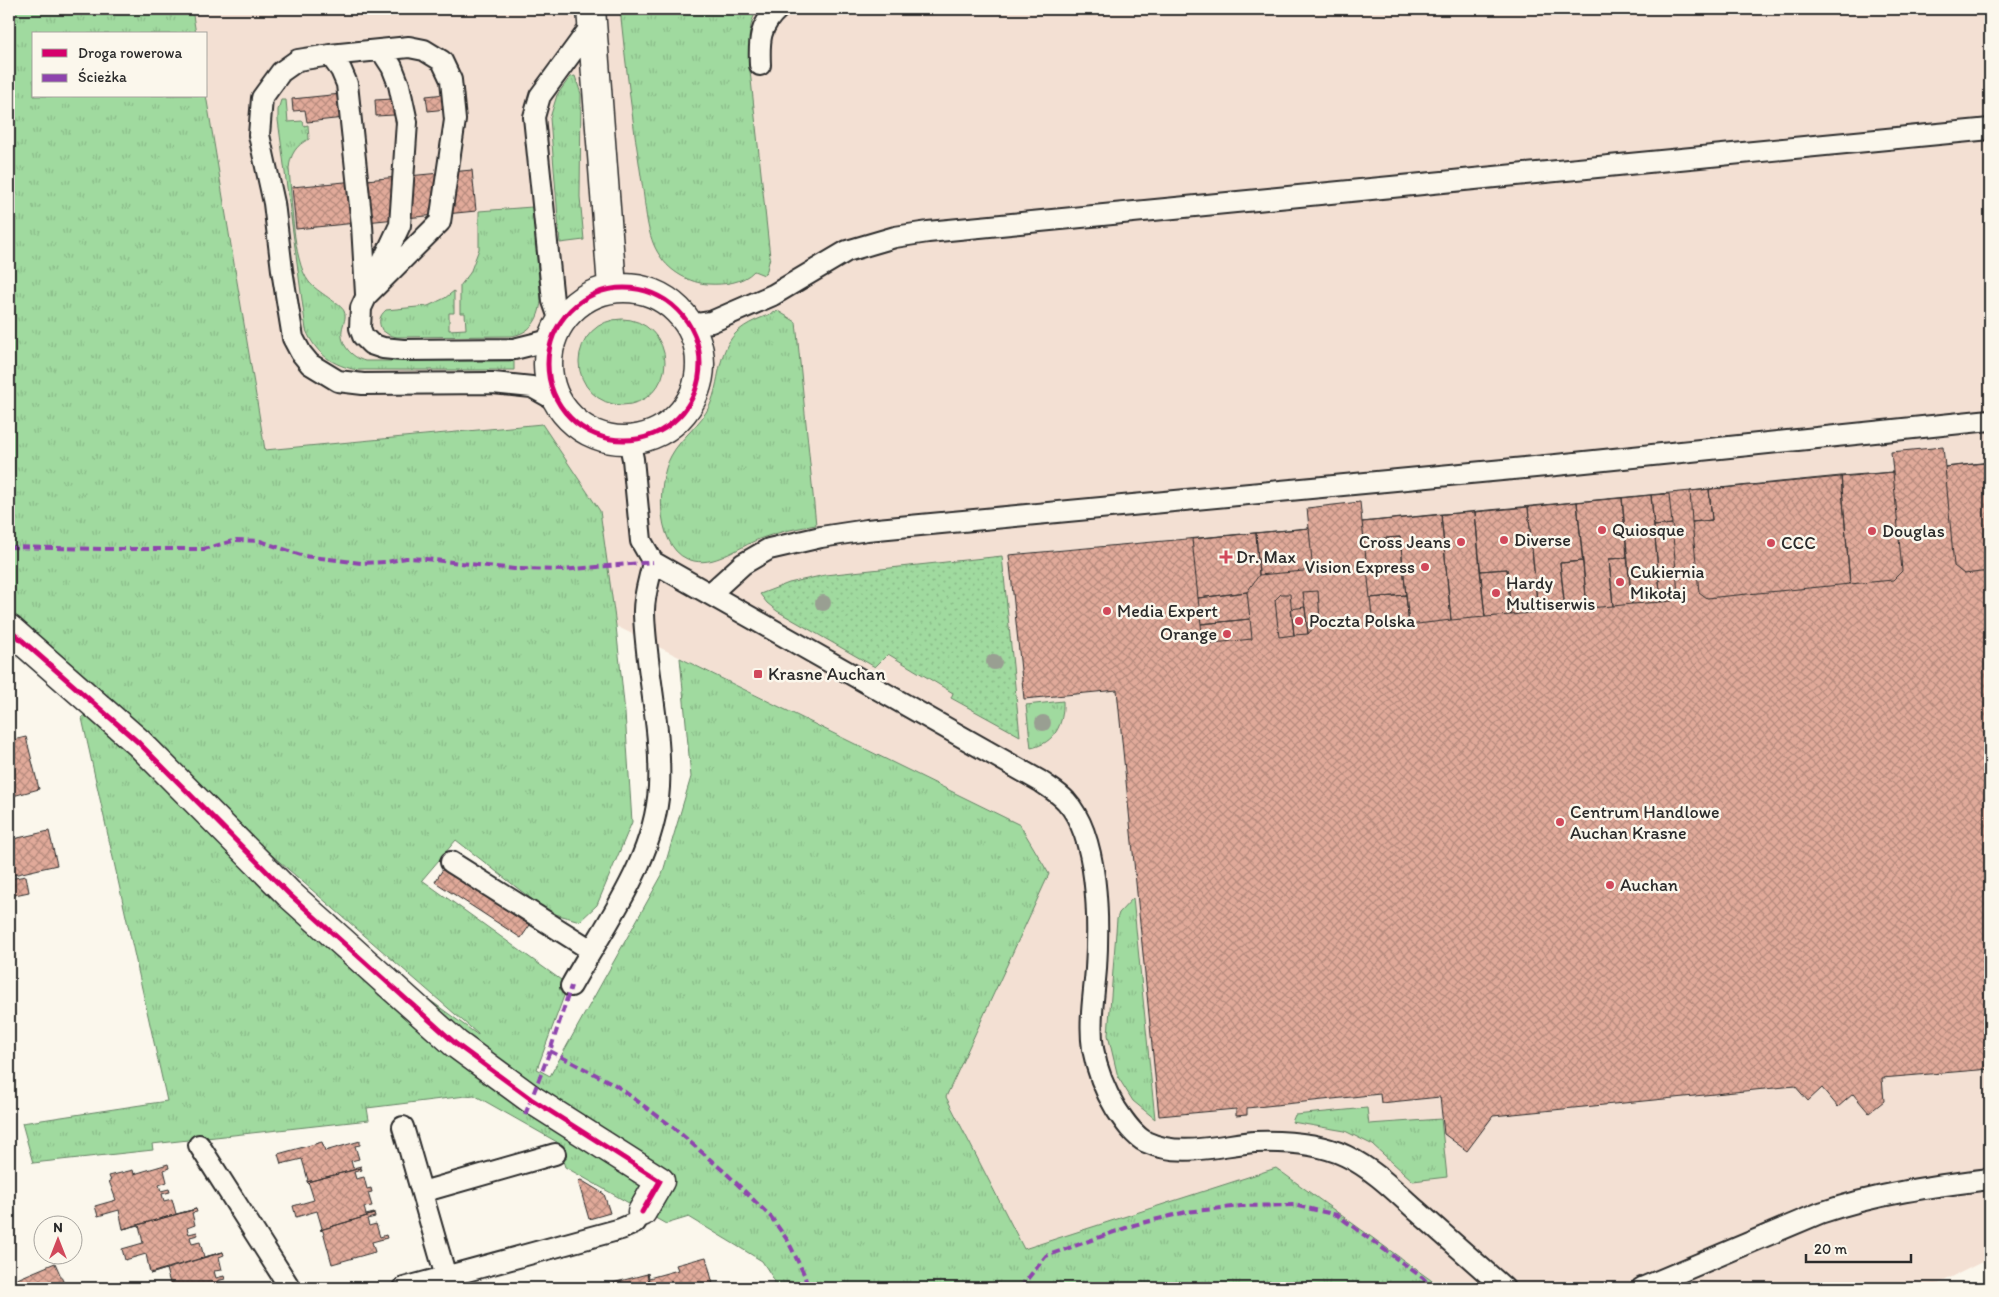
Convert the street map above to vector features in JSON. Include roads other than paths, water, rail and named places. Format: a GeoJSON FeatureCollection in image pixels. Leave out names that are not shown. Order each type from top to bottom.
{"type":"FeatureCollection","features":[{"type":"Feature","properties":{"kind":"street"},"geometry":{"type":"LineString","coordinates":[[591,17],[612,288]]}},
{"type":"Feature","properties":{"kind":"street"},"geometry":{"type":"LineString","coordinates":[[612,288],[642,289],[670,302],[690,325],[699,349],[700,375],[692,399],[676,419],[654,434],[629,440],[608,438],[588,431],[570,418],[557,401],[549,382],[547,361],[555,331],[582,299],[612,288]]}},
{"type":"Feature","properties":{"kind":"street"},"geometry":{"type":"LineString","coordinates":[[9,629],[139,743],[288,894],[456,1044],[531,1099],[660,1181],[642,1212]]}},
{"type":"Feature","properties":{"kind":"lane"},"geometry":{"type":"LineString","coordinates":[[760,65],[759,38],[769,17],[778,9]]}},
{"type":"Feature","properties":{"kind":"lane"},"geometry":{"type":"LineString","coordinates":[[381,50],[392,67],[399,85],[407,122],[400,225],[361,308],[360,318],[363,336],[371,344],[383,348],[514,349],[555,331],[534,117],[540,96],[591,17]]}},
{"type":"Feature","properties":{"kind":"lane"},"geometry":{"type":"LineString","coordinates":[[366,296],[440,222],[455,120],[450,80],[442,62],[424,50],[417,48],[409,47],[330,54],[298,60],[282,72],[262,98],[259,135],[274,203],[293,338],[300,353],[310,364],[338,381],[363,384],[493,383],[532,387],[557,401]]}},
{"type":"Feature","properties":{"kind":"lane"},"geometry":{"type":"LineString","coordinates":[[330,54],[341,70],[347,84],[362,225],[366,296]]}},
{"type":"Feature","properties":{"kind":"lane"},"geometry":{"type":"LineString","coordinates":[[690,325],[710,322],[773,295],[847,251],[895,238],[928,232],[1990,128]]}},
{"type":"Feature","properties":{"kind":"lane"},"geometry":{"type":"LineString","coordinates":[[711,593],[743,564],[769,549],[821,537],[867,530],[1556,465],[1990,420]]}},
{"type":"Feature","properties":{"kind":"lane"},"geometry":{"type":"LineString","coordinates":[[629,440],[633,459],[641,541],[653,562],[1040,780],[1066,801],[1082,827],[1091,851],[1096,884],[1097,958],[1091,1022],[1093,1048],[1098,1072],[1107,1095],[1131,1128],[1145,1141],[1170,1150],[1255,1142],[1284,1142],[1317,1146],[1345,1155],[1371,1170],[1504,1288]]}},
{"type":"Feature","properties":{"kind":"lane"},"geometry":{"type":"LineString","coordinates":[[571,986],[635,872],[646,844],[659,788],[656,725],[644,612],[653,562]]}},
{"type":"Feature","properties":{"kind":"lane"},"geometry":{"type":"LineString","coordinates":[[451,862],[591,950]]}},
{"type":"Feature","properties":{"kind":"lane"},"geometry":{"type":"LineString","coordinates":[[403,1127],[446,1277]]}},
{"type":"Feature","properties":{"kind":"lane"},"geometry":{"type":"LineString","coordinates":[[199,1145],[290,1288]]}},
{"type":"Feature","properties":{"kind":"lane"},"geometry":{"type":"LineString","coordinates":[[422,1192],[555,1154]]}},
{"type":"Feature","properties":{"kind":"lane"},"geometry":{"type":"LineString","coordinates":[[1642,1288],[1820,1213],[1851,1202],[1881,1195],[1990,1178]]}},
{"type":"Feature","properties":{"kind":"lane"},"geometry":{"type":"LineString","coordinates":[[404,1288],[621,1229],[635,1223],[642,1212]]}},
{"type":"Feature","properties":{"kind":"place","name":"Quiosque"},"geometry":{"type":"Point","coordinates":[1602,530]}},
{"type":"Feature","properties":{"kind":"place","name":"Douglas"},"geometry":{"type":"Point","coordinates":[1872,531]}},
{"type":"Feature","properties":{"kind":"place","name":"Diverse"},"geometry":{"type":"Point","coordinates":[1504,540]}},
{"type":"Feature","properties":{"kind":"place","name":"Cross Jeans"},"geometry":{"type":"Point","coordinates":[1461,542]}},
{"type":"Feature","properties":{"kind":"place","name":"CCC"},"geometry":{"type":"Point","coordinates":[1771,543]}},
{"type":"Feature","properties":{"kind":"place","name":"Dr. Max"},"geometry":{"type":"Point","coordinates":[1226,557]}},
{"type":"Feature","properties":{"kind":"place","name":"Vision Express"},"geometry":{"type":"Point","coordinates":[1425,567]}},
{"type":"Feature","properties":{"kind":"place","name":"Cukiernia Mikołaj"},"geometry":{"type":"Point","coordinates":[1620,582]}},
{"type":"Feature","properties":{"kind":"place","name":"Hardy Multiserwis"},"geometry":{"type":"Point","coordinates":[1496,593]}},
{"type":"Feature","properties":{"kind":"place","name":"Media Expert"},"geometry":{"type":"Point","coordinates":[1107,611]}},
{"type":"Feature","properties":{"kind":"place","name":"Poczta Polska"},"geometry":{"type":"Point","coordinates":[1299,621]}},
{"type":"Feature","properties":{"kind":"place","name":"Orange"},"geometry":{"type":"Point","coordinates":[1227,634]}},
{"type":"Feature","properties":{"kind":"place","name":"Krasne Auchan"},"geometry":{"type":"Point","coordinates":[758,674]}},
{"type":"Feature","properties":{"kind":"place","name":"Centrum Handlowe Auchan Krasne"},"geometry":{"type":"Point","coordinates":[1560,822]}},
{"type":"Feature","properties":{"kind":"place","name":"Auchan"},"geometry":{"type":"Point","coordinates":[1610,885]}}]}
